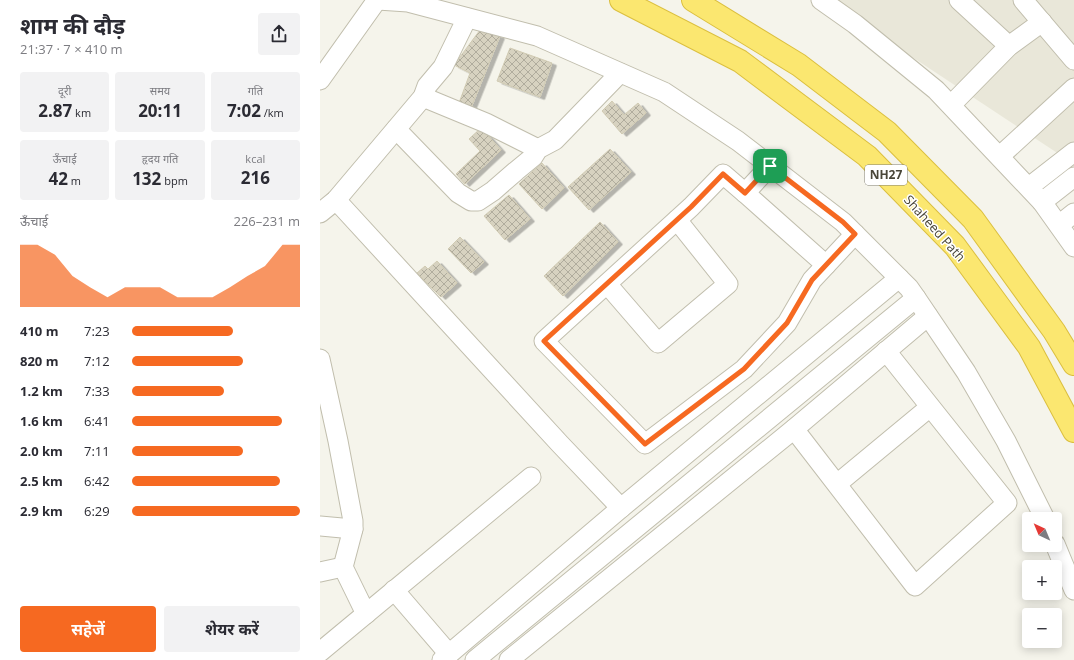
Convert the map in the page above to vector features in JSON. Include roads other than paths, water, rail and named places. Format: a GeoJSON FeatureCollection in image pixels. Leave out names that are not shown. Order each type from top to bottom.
{"type":"FeatureCollection","features":[{"type":"Feature","properties":{"kind":"highway","name":"Shaheed Path"},"geometry":{"type":"LineString","coordinates":[[620,0],[740,61],[868,156],[955,246],[1029,347],[1074,431]]}},
{"type":"Feature","properties":{"kind":"highway","name":"NH27"},"geometry":{"type":"LineString","coordinates":[[693,0],[799,66],[887,132],[972,219],[1054,331],[1074,364]]}},
{"type":"Feature","properties":{"kind":"street"},"geometry":{"type":"LineString","coordinates":[[320,80],[378,0],[408,2],[537,36],[664,92],[738,141],[843,222],[909,288],[966,372],[1002,435],[1041,512]]}},
{"type":"Feature","properties":{"kind":"street"},"geometry":{"type":"LineString","coordinates":[[821,0],[855,24],[936,90],[1029,187],[1042,202],[1073,245]]}},
{"type":"Feature","properties":{"kind":"street"},"geometry":{"type":"LineString","coordinates":[[959,0],[1009,46]]}},
{"type":"Feature","properties":{"kind":"street"},"geometry":{"type":"LineString","coordinates":[[1023,0],[1074,60]]}},
{"type":"Feature","properties":{"kind":"street"},"geometry":{"type":"LineString","coordinates":[[320,213],[336,200],[423,97],[427,86],[443,67],[467,18]]}},
{"type":"Feature","properties":{"kind":"street"},"geometry":{"type":"LineString","coordinates":[[951,105],[1009,46],[1042,22]]}},
{"type":"Feature","properties":{"kind":"street"},"geometry":{"type":"LineString","coordinates":[[396,129],[458,193],[471,201],[478,201],[493,191],[533,157],[538,149],[555,140],[620,72]]}},
{"type":"Feature","properties":{"kind":"street"},"geometry":{"type":"LineString","coordinates":[[1000,156],[1074,88]]}},
{"type":"Feature","properties":{"kind":"street"},"geometry":{"type":"LineString","coordinates":[[423,97],[486,123],[538,149]]}},
{"type":"Feature","properties":{"kind":"street"},"geometry":{"type":"LineString","coordinates":[[1029,187],[1074,152]]}},
{"type":"Feature","properties":{"kind":"street"},"geometry":{"type":"LineString","coordinates":[[745,193],[770,166]]}},
{"type":"Feature","properties":{"kind":"street"},"geometry":{"type":"LineString","coordinates":[[826,265],[723,174],[691,207],[544,341],[645,444],[744,369],[787,323],[812,280],[855,234]]}},
{"type":"Feature","properties":{"kind":"street"},"geometry":{"type":"LineString","coordinates":[[1042,202],[1074,177]]}},
{"type":"Feature","properties":{"kind":"street"},"geometry":{"type":"LineString","coordinates":[[336,200],[560,444],[621,508]]}},
{"type":"Feature","properties":{"kind":"street"},"geometry":{"type":"LineString","coordinates":[[1059,225],[1074,213]]}},
{"type":"Feature","properties":{"kind":"street"},"geometry":{"type":"LineString","coordinates":[[607,284],[658,343],[728,284],[677,220]]}},
{"type":"Feature","properties":{"kind":"street"},"geometry":{"type":"LineString","coordinates":[[394,590],[446,657],[621,508],[899,278]]}},
{"type":"Feature","properties":{"kind":"street"},"geometry":{"type":"LineString","coordinates":[[475,660],[916,298]]}},
{"type":"Feature","properties":{"kind":"street"},"geometry":{"type":"LineString","coordinates":[[509,660],[794,429],[928,316]]}},
{"type":"Feature","properties":{"kind":"street"},"geometry":{"type":"LineString","coordinates":[[794,429],[915,586],[1007,503],[886,351]]}},
{"type":"Feature","properties":{"kind":"street"},"geometry":{"type":"LineString","coordinates":[[320,359],[353,520],[353,529],[343,567],[366,614]]}},
{"type":"Feature","properties":{"kind":"street"},"geometry":{"type":"LineString","coordinates":[[837,484],[930,406]]}},
{"type":"Feature","properties":{"kind":"street"},"geometry":{"type":"LineString","coordinates":[[320,652],[531,477]]}},
{"type":"Feature","properties":{"kind":"street"},"geometry":{"type":"LineString","coordinates":[[320,526],[353,529]]}},
{"type":"Feature","properties":{"kind":"street"},"geometry":{"type":"LineString","coordinates":[[1058,552],[1074,590]]}},
{"type":"Feature","properties":{"kind":"street"},"geometry":{"type":"LineString","coordinates":[[320,572],[343,567]]}}]}
